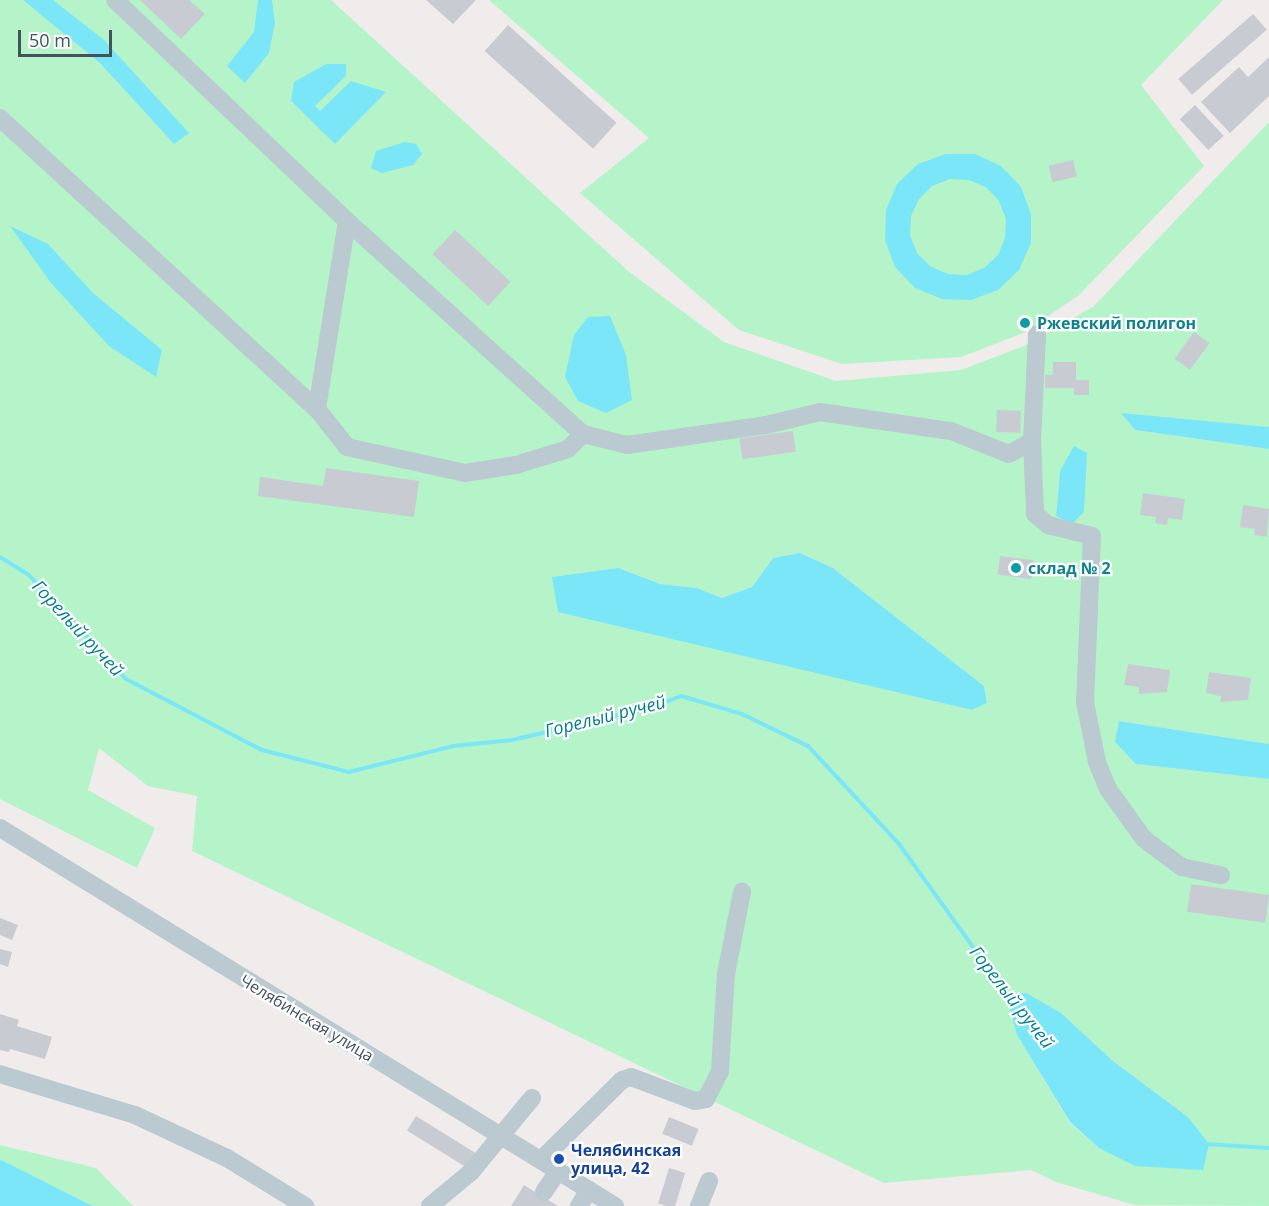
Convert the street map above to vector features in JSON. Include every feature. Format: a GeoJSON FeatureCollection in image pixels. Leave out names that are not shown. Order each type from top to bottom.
{"type":"FeatureCollection","features":[{"type":"Feature","properties":{"kind":"street"},"geometry":{"type":"LineString","coordinates":[[115,0],[347,221],[583,435],[627,444],[766,425],[820,412],[951,431],[1009,454],[1032,441]]}},
{"type":"Feature","properties":{"kind":"street"},"geometry":{"type":"LineString","coordinates":[[0,118],[317,409],[347,447],[465,473],[516,465],[568,449],[583,435]]}},
{"type":"Feature","properties":{"kind":"street"},"geometry":{"type":"LineString","coordinates":[[317,409],[347,221]]}},
{"type":"Feature","properties":{"kind":"street"},"geometry":{"type":"LineString","coordinates":[[1037,334],[1032,441],[1035,514],[1048,525],[1092,536],[1085,702],[1097,762],[1108,789],[1144,839],[1182,867],[1221,875]]}},
{"type":"Feature","properties":{"kind":"street","name":"Челябинская улица"},"geometry":{"type":"LineString","coordinates":[[0,828],[615,1206]]}},
{"type":"Feature","properties":{"kind":"street"},"geometry":{"type":"LineString","coordinates":[[541,1160],[622,1080],[631,1077],[696,1101],[706,1099],[720,1071],[726,974],[742,892]]}},
{"type":"Feature","properties":{"kind":"street"},"geometry":{"type":"LineString","coordinates":[[0,1074],[135,1115],[227,1158],[305,1206]]}},
{"type":"Feature","properties":{"kind":"street"},"geometry":{"type":"LineString","coordinates":[[430,1206],[471,1172],[532,1098]]}},
{"type":"Feature","properties":{"kind":"street"},"geometry":{"type":"LineString","coordinates":[[544,1192],[558,1170]]}},
{"type":"Feature","properties":{"kind":"street"},"geometry":{"type":"LineString","coordinates":[[699,1206],[709,1181]]}},
{"type":"Feature","properties":{"kind":"street"},"geometry":{"type":"LineString","coordinates":[[579,1206],[589,1190]]}},
{"type":"Feature","properties":{"kind":"green space"},"geometry":{"type":"Polygon","coordinates":[[[0,0],[331,0],[628,271],[724,342],[836,381],[961,370],[1024,346],[1094,306],[1269,122],[1269,427],[1122,414],[1135,430],[1269,449],[1269,744],[1119,721],[1136,764],[1269,779],[1269,1206],[1135,1205],[1056,1182],[1031,1170],[884,1183],[192,851],[197,796],[148,786],[99,748],[88,790],[155,828],[137,868],[0,799],[0,0]],[[1060,471],[1056,516],[1084,512],[1060,471]],[[800,553],[773,558],[752,587],[722,598],[697,588],[660,584],[620,568],[653,632],[972,710],[987,703],[984,686],[833,568],[800,553]],[[1061,1013],[1017,1035],[1070,1123],[1099,1148],[1188,1117],[1113,1061],[1061,1013]]]}},
{"type":"Feature","properties":{"kind":"green space"},"geometry":{"type":"Polygon","coordinates":[[[489,0],[1223,0],[1141,85],[1204,166],[1079,295],[1023,333],[961,357],[842,364],[739,330],[580,193],[649,138],[489,0]]]}},
{"type":"Feature","properties":{"kind":"green space"},"geometry":{"type":"Polygon","coordinates":[[[0,1145],[96,1168],[133,1206],[93,1206],[0,1160],[0,1145]]]}},
{"type":"Feature","properties":{"kind":"water"},"geometry":{"type":"Polygon","coordinates":[[[23,0],[53,0],[104,40],[189,133],[174,144],[100,63],[23,0]]]}},
{"type":"Feature","properties":{"kind":"water"},"geometry":{"type":"Polygon","coordinates":[[[258,0],[272,0],[275,23],[269,53],[245,83],[227,66],[254,32],[258,0]]]}},
{"type":"Feature","properties":{"kind":"water"},"geometry":{"type":"Polygon","coordinates":[[[326,64],[346,64],[346,76],[315,106],[320,111],[351,81],[386,92],[335,144],[291,101],[294,82],[326,64]]]}},
{"type":"Feature","properties":{"kind":"water"},"geometry":{"type":"Polygon","coordinates":[[[405,142],[416,144],[422,154],[413,165],[382,173],[371,168],[376,151],[405,142]]]}},
{"type":"Feature","properties":{"kind":"water"},"geometry":{"type":"Polygon","coordinates":[[[946,154],[975,154],[1001,166],[1021,187],[1031,214],[1031,243],[1019,270],[998,290],[971,300],[942,299],[915,288],[895,267],[885,240],[886,210],[897,184],[918,164],[946,154]],[[950,179],[932,186],[919,199],[911,216],[910,235],[917,253],[930,266],[947,274],[966,275],[984,268],[998,255],[1005,238],[1006,219],[999,201],[986,187],[969,180],[950,179]]]}},
{"type":"Feature","properties":{"kind":"water"},"geometry":{"type":"Polygon","coordinates":[[[10,226],[48,244],[93,293],[162,350],[156,377],[109,346],[51,283],[10,226]]]}},
{"type":"Feature","properties":{"kind":"water"},"geometry":{"type":"Polygon","coordinates":[[[610,316],[626,355],[632,400],[606,413],[578,401],[565,377],[574,335],[588,317],[610,316]]]}},
{"type":"Feature","properties":{"kind":"water"},"geometry":{"type":"Polygon","coordinates":[[[1121,413],[1269,427],[1269,449],[1135,430],[1121,413]]]}},
{"type":"Feature","properties":{"kind":"water"},"geometry":{"type":"Polygon","coordinates":[[[1074,446],[1087,453],[1084,512],[1072,524],[1056,516],[1060,471],[1074,446]]]}},
{"type":"Feature","properties":{"kind":"water"},"geometry":{"type":"Polygon","coordinates":[[[800,553],[833,568],[984,686],[987,703],[972,710],[558,612],[552,577],[619,568],[660,584],[697,588],[722,598],[752,587],[773,558],[800,553]]]}},
{"type":"Feature","properties":{"kind":"water"},"geometry":{"type":"Polygon","coordinates":[[[1119,721],[1269,744],[1269,779],[1136,764],[1115,742],[1119,721]]]}},
{"type":"Feature","properties":{"kind":"water"},"geometry":{"type":"Polygon","coordinates":[[[1026,993],[1061,1013],[1113,1061],[1188,1117],[1209,1144],[1203,1170],[1135,1166],[1099,1148],[1070,1122],[1017,1035],[1006,994],[1026,993]]]}},
{"type":"Feature","properties":{"kind":"water"},"geometry":{"type":"Polygon","coordinates":[[[0,1160],[3,1161],[93,1206],[0,1206],[0,1160]]]}},
{"type":"Feature","properties":{"kind":"building"},"geometry":{"type":"Polygon","coordinates":[[[140,0],[189,0],[205,14],[181,39],[140,0]]]}},
{"type":"Feature","properties":{"kind":"building"},"geometry":{"type":"Polygon","coordinates":[[[426,0],[476,0],[453,24],[426,0]]]}},
{"type":"Feature","properties":{"kind":"building"},"geometry":{"type":"Polygon","coordinates":[[[1253,14],[1267,30],[1192,95],[1178,79],[1253,14]]]}},
{"type":"Feature","properties":{"kind":"building"},"geometry":{"type":"Polygon","coordinates":[[[508,25],[616,123],[593,149],[485,51],[508,25]]]}},
{"type":"Feature","properties":{"kind":"building"},"geometry":{"type":"Polygon","coordinates":[[[1269,57],[1269,96],[1230,133],[1201,102],[1239,67],[1248,77],[1269,57]]]}},
{"type":"Feature","properties":{"kind":"building"},"geometry":{"type":"Polygon","coordinates":[[[1195,105],[1224,136],[1208,150],[1180,119],[1195,105]]]}},
{"type":"Feature","properties":{"kind":"building"},"geometry":{"type":"Polygon","coordinates":[[[1073,160],[1077,177],[1052,182],[1049,166],[1073,160]]]}},
{"type":"Feature","properties":{"kind":"building"},"geometry":{"type":"Polygon","coordinates":[[[455,230],[511,282],[488,306],[432,254],[455,230]]]}},
{"type":"Feature","properties":{"kind":"building"},"geometry":{"type":"Polygon","coordinates":[[[1194,332],[1209,343],[1190,370],[1175,359],[1194,332]]]}},
{"type":"Feature","properties":{"kind":"building"},"geometry":{"type":"Polygon","coordinates":[[[1053,362],[1076,362],[1076,380],[1089,380],[1089,395],[1074,395],[1074,388],[1045,388],[1045,375],[1053,375],[1053,362]]]}},
{"type":"Feature","properties":{"kind":"building"},"geometry":{"type":"Polygon","coordinates":[[[997,410],[1021,411],[1020,433],[996,432],[997,410]]]}},
{"type":"Feature","properties":{"kind":"building"},"geometry":{"type":"Polygon","coordinates":[[[793,431],[796,452],[742,459],[740,439],[793,431]]]}},
{"type":"Feature","properties":{"kind":"building"},"geometry":{"type":"Polygon","coordinates":[[[326,468],[419,481],[414,517],[258,496],[260,477],[323,486],[326,468]]]}},
{"type":"Feature","properties":{"kind":"building"},"geometry":{"type":"Polygon","coordinates":[[[1143,493],[1185,499],[1182,520],[1168,518],[1167,525],[1155,523],[1156,517],[1140,515],[1143,493]]]}},
{"type":"Feature","properties":{"kind":"building"},"geometry":{"type":"Polygon","coordinates":[[[1243,505],[1269,509],[1267,537],[1254,535],[1255,529],[1240,527],[1243,505]]]}},
{"type":"Feature","properties":{"kind":"building","name":"склад № 2"},"geometry":{"type":"Polygon","coordinates":[[[1000,556],[1034,560],[1031,579],[998,575],[1000,556]]]}},
{"type":"Feature","properties":{"kind":"building"},"geometry":{"type":"Polygon","coordinates":[[[1128,664],[1170,670],[1167,692],[1139,694],[1139,687],[1124,685],[1128,664]]]}},
{"type":"Feature","properties":{"kind":"building"},"geometry":{"type":"Polygon","coordinates":[[[1209,672],[1251,678],[1248,700],[1220,702],[1221,696],[1206,693],[1209,672]]]}},
{"type":"Feature","properties":{"kind":"building"},"geometry":{"type":"Polygon","coordinates":[[[1191,884],[1269,895],[1265,923],[1187,912],[1191,884]]]}},
{"type":"Feature","properties":{"kind":"building"},"geometry":{"type":"Polygon","coordinates":[[[0,918],[18,925],[12,940],[0,935],[0,918]]]}},
{"type":"Feature","properties":{"kind":"building"},"geometry":{"type":"Polygon","coordinates":[[[0,949],[12,952],[8,967],[0,964],[0,949]]]}},
{"type":"Feature","properties":{"kind":"building"},"geometry":{"type":"Polygon","coordinates":[[[0,1014],[19,1020],[17,1026],[52,1037],[45,1059],[10,1049],[9,1052],[0,1050],[0,1014]]]}},
{"type":"Feature","properties":{"kind":"building"},"geometry":{"type":"Polygon","coordinates":[[[416,1116],[476,1154],[467,1168],[407,1130],[416,1116]]]}},
{"type":"Feature","properties":{"kind":"building"},"geometry":{"type":"Polygon","coordinates":[[[669,1117],[699,1129],[692,1146],[662,1134],[669,1117]]]}},
{"type":"Feature","properties":{"kind":"building"},"geometry":{"type":"Polygon","coordinates":[[[669,1168],[685,1173],[675,1206],[658,1203],[669,1168]]]}},
{"type":"Feature","properties":{"kind":"building"},"geometry":{"type":"Polygon","coordinates":[[[524,1185],[558,1206],[511,1206],[524,1185]]]}},
{"type":"Feature","properties":{"kind":"waterway","name":"Горелый ручей"},"geometry":{"type":"LineString","coordinates":[[0,557],[29,575],[126,679],[262,750],[349,772],[453,746],[512,740],[650,708],[681,696],[742,714],[808,746],[899,844],[1009,997]]}},
{"type":"Feature","properties":{"kind":"waterway","name":"Горелый ручей"},"geometry":{"type":"LineString","coordinates":[[1205,1144],[1269,1148]]}},
{"type":"Feature","properties":{"kind":"place","name":"Ржевский полигон"},"geometry":{"type":"Point","coordinates":[1025,323]}},
{"type":"Feature","properties":{"kind":"place","name":"склад № 2"},"geometry":{"type":"Point","coordinates":[1016,568]}},
{"type":"Feature","properties":{"kind":"place","name":"Челябинская улица, 42"},"geometry":{"type":"Point","coordinates":[559,1159]}}]}
